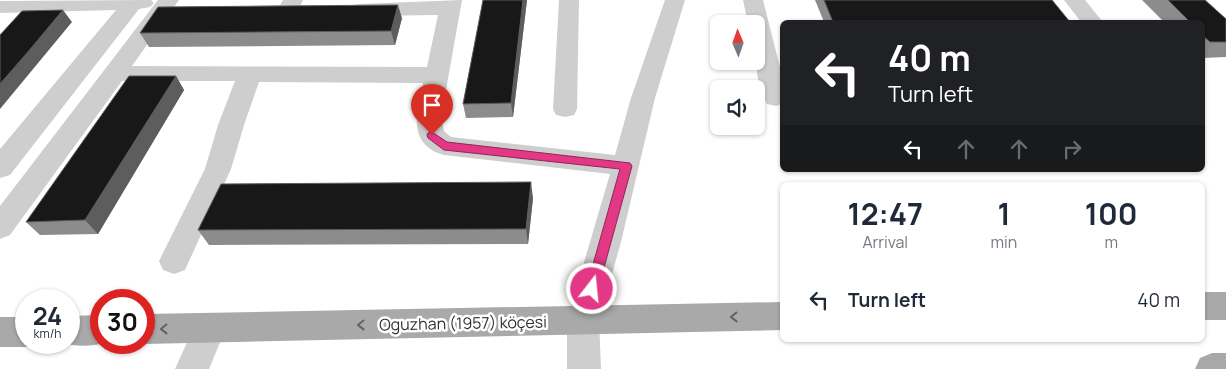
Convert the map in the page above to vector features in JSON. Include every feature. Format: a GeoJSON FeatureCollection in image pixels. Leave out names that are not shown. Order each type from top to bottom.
{"type":"FeatureCollection","features":[{"type":"Feature","properties":{"kind":"main road"},"geometry":{"type":"LineString","coordinates":[[1205,306],[1226,306]]}},
{"type":"Feature","properties":{"kind":"main road","name":"Oguzhan (1957) köçesi"},"geometry":{"type":"LineString","coordinates":[[155,329],[780,316]]}},
{"type":"Feature","properties":{"kind":"main road"},"geometry":{"type":"LineString","coordinates":[[0,332],[15,332]]}},
{"type":"Feature","properties":{"kind":"main road"},"geometry":{"type":"LineString","coordinates":[[1212,369],[1226,369]]}},
{"type":"Feature","properties":{"kind":"street"},"geometry":{"type":"LineString","coordinates":[[565,109],[569,0]]}},
{"type":"Feature","properties":{"kind":"street"},"geometry":{"type":"LineString","coordinates":[[584,369],[583,320],[644,98],[674,0]]}},
{"type":"Feature","properties":{"kind":"street"},"geometry":{"type":"LineString","coordinates":[[753,0],[776,98]]}},
{"type":"Feature","properties":{"kind":"street"},"geometry":{"type":"LineString","coordinates":[[1074,0],[1090,20]]}},
{"type":"Feature","properties":{"kind":"street"},"geometry":{"type":"LineString","coordinates":[[0,168],[134,2]]}},
{"type":"Feature","properties":{"kind":"street"},"geometry":{"type":"LineString","coordinates":[[4,11],[134,2],[170,6]]}},
{"type":"Feature","properties":{"kind":"street"},"geometry":{"type":"LineString","coordinates":[[345,10],[451,4],[428,118],[432,135],[444,146],[626,166]]}},
{"type":"Feature","properties":{"kind":"street"},"geometry":{"type":"LineString","coordinates":[[2,219],[115,73],[170,6]]}},
{"type":"Feature","properties":{"kind":"street"},"geometry":{"type":"LineString","coordinates":[[239,11],[296,7]]}},
{"type":"Feature","properties":{"kind":"street"},"geometry":{"type":"LineString","coordinates":[[115,73],[437,75]]}},
{"type":"Feature","properties":{"kind":"street"},"geometry":{"type":"LineString","coordinates":[[174,261],[218,169],[231,125],[250,74]]}},
{"type":"Feature","properties":{"kind":"street"},"geometry":{"type":"LineString","coordinates":[[192,369],[210,328]]}},
{"type":"Feature","properties":{"kind":"building"},"geometry":{"type":"Polygon","coordinates":[[[483,0],[523,0],[511,103],[463,104],[483,0]]]}},
{"type":"Feature","properties":{"kind":"building"},"geometry":{"type":"Polygon","coordinates":[[[824,0],[1052,0],[1068,20],[832,20],[824,0]]]}},
{"type":"Feature","properties":{"kind":"building"},"geometry":{"type":"Polygon","coordinates":[[[1168,0],[1205,0],[1226,19],[1226,42],[1210,42],[1205,38],[1205,20],[1188,20],[1168,0]]]}},
{"type":"Feature","properties":{"kind":"building"},"geometry":{"type":"Polygon","coordinates":[[[398,5],[391,31],[140,33],[158,7],[398,5]]]}},
{"type":"Feature","properties":{"kind":"building"},"geometry":{"type":"Polygon","coordinates":[[[63,10],[0,84],[0,35],[22,11],[63,10]]]}},
{"type":"Feature","properties":{"kind":"building"},"geometry":{"type":"Polygon","coordinates":[[[129,76],[176,76],[85,220],[26,222],[129,76]]]}},
{"type":"Feature","properties":{"kind":"building"},"geometry":{"type":"Polygon","coordinates":[[[531,182],[526,229],[198,230],[221,184],[531,182]]]}},
{"type":"Feature","properties":{"kind":"route"},"geometry":{"type":"LineString","coordinates":[[432,135],[444,146],[626,166],[592,289]]}}]}
